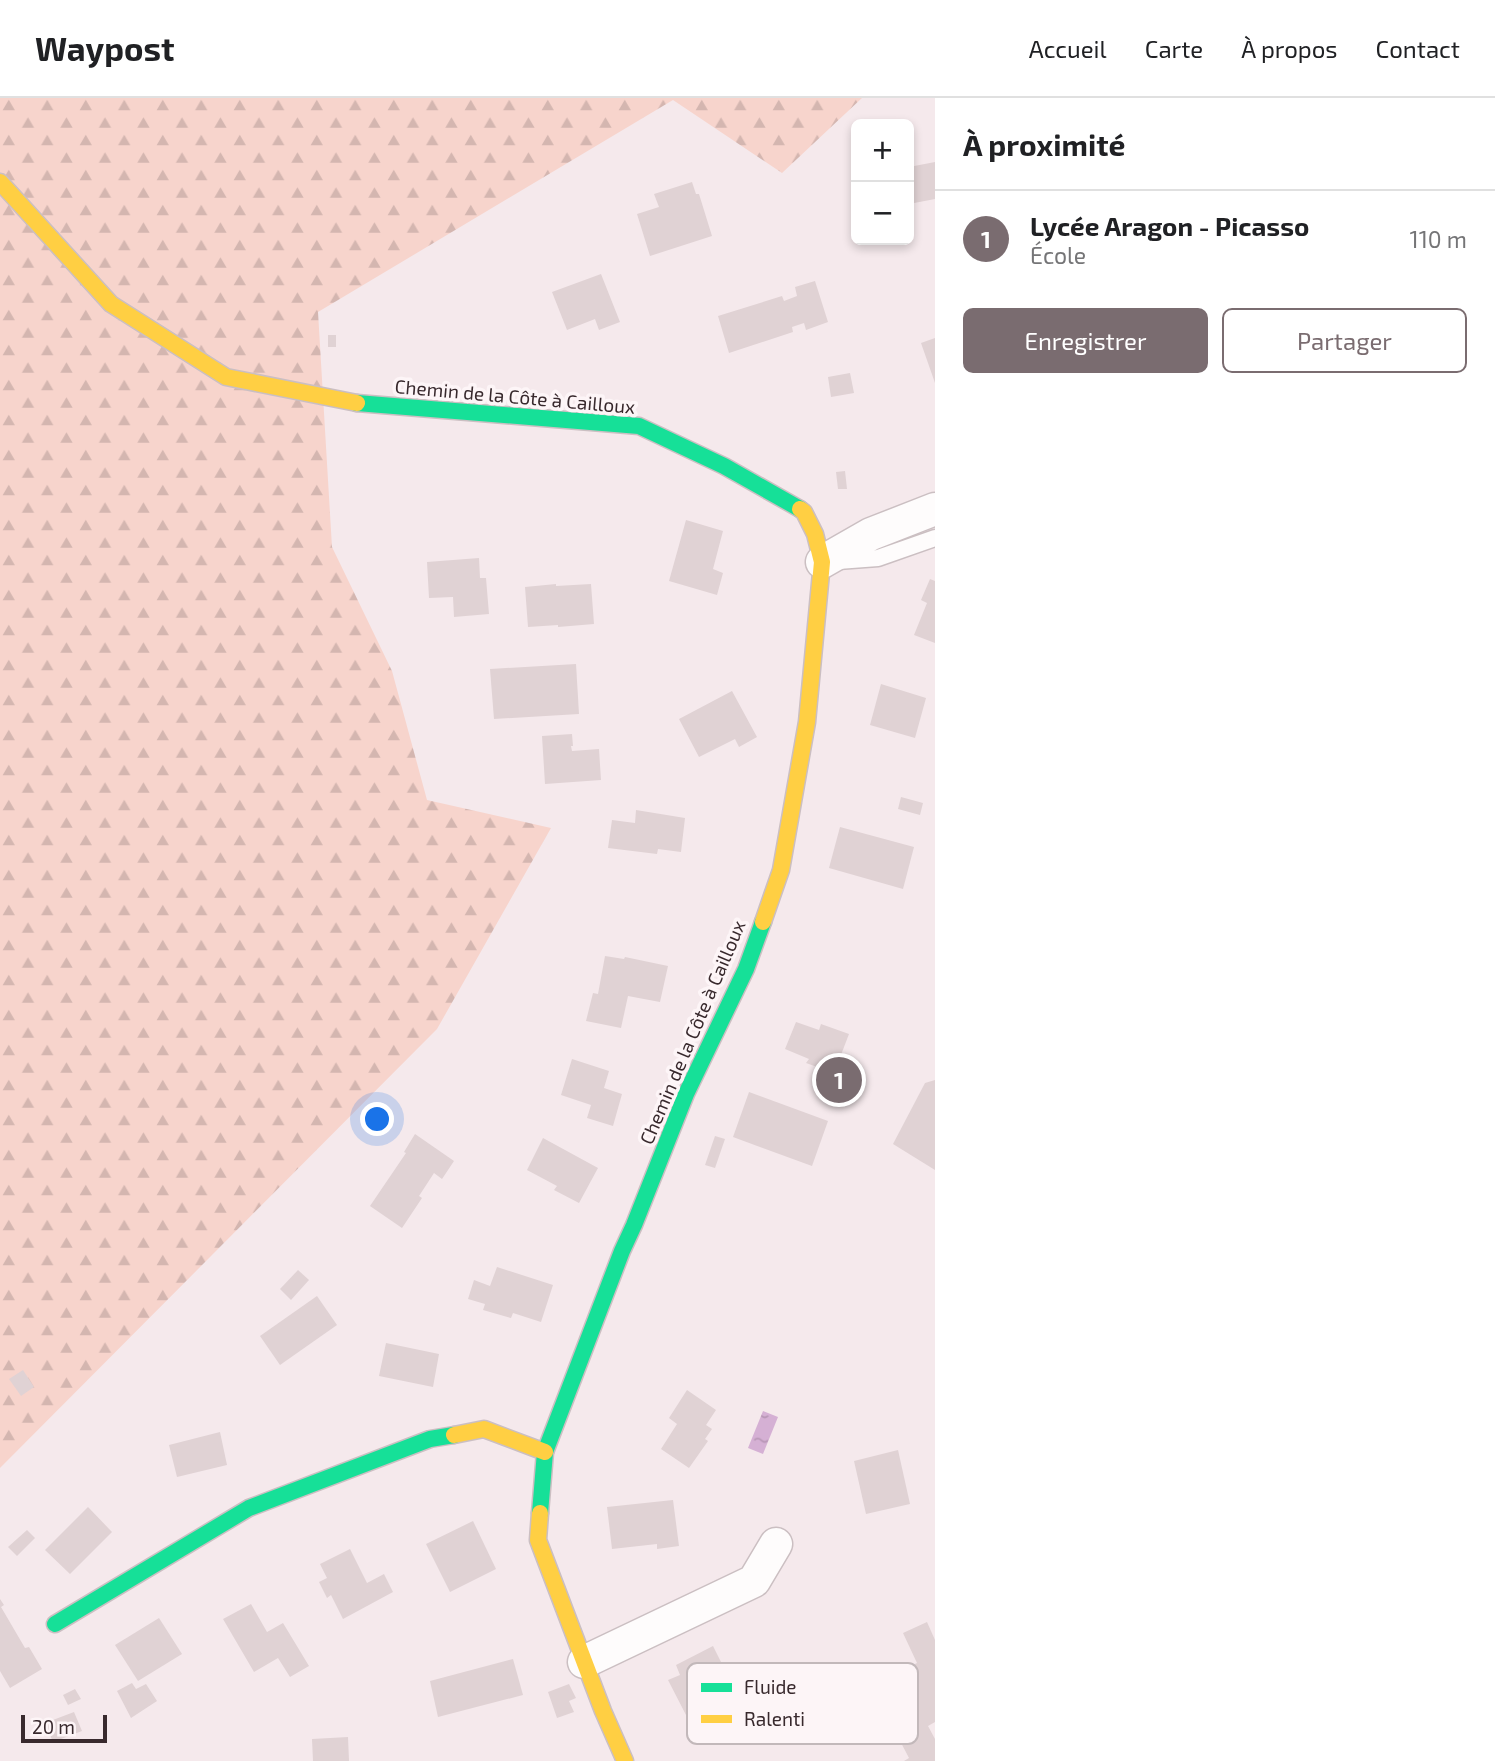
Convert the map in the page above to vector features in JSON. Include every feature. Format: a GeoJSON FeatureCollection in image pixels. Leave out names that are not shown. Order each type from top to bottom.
{"type":"FeatureCollection","features":[{"type":"Feature","properties":{"kind":"street","name":"Chemin de la Côte à Cailloux"},"geometry":{"type":"LineString","coordinates":[[0,182],[111,304],[226,377],[365,405],[639,426],[724,466],[804,512],[815,534],[822,562],[807,722],[781,870],[747,969],[685,1094],[545,1452],[538,1540],[603,1711],[625,1761]]}},
{"type":"Feature","properties":{"kind":"street"},"geometry":{"type":"LineString","coordinates":[[822,562],[871,534],[935,509]]}},
{"type":"Feature","properties":{"kind":"street"},"geometry":{"type":"LineString","coordinates":[[55,1624],[249,1508],[430,1439],[484,1429],[545,1452]]}},
{"type":"Feature","properties":{"kind":"street"},"geometry":{"type":"LineString","coordinates":[[584,1662],[754,1581],[776,1544]]}},
{"type":"Feature","properties":{"kind":"lane"},"geometry":{"type":"LineString","coordinates":[[822,562],[878,558],[935,538]]}},
{"type":"Feature","properties":{"kind":"green space"},"geometry":{"type":"Polygon","coordinates":[[[0,98],[862,98],[782,173],[673,100],[318,312],[332,547],[392,671],[427,800],[551,828],[437,1029],[0,1468],[0,98]]]}},
{"type":"Feature","properties":{"kind":"water"},"geometry":{"type":"Polygon","coordinates":[[[763,1411],[778,1417],[763,1454],[748,1448],[763,1411]]]}},
{"type":"Feature","properties":{"kind":"building"},"geometry":{"type":"Polygon","coordinates":[[[935,162],[935,199],[914,203],[914,166],[935,162]]]}},
{"type":"Feature","properties":{"kind":"building"},"geometry":{"type":"Polygon","coordinates":[[[692,182],[696,194],[699,194],[712,236],[650,256],[637,214],[659,207],[654,194],[692,182]]]}},
{"type":"Feature","properties":{"kind":"building"},"geometry":{"type":"Polygon","coordinates":[[[601,274],[620,322],[599,330],[595,319],[567,330],[552,292],[601,274]]]}},
{"type":"Feature","properties":{"kind":"building"},"geometry":{"type":"Polygon","coordinates":[[[815,281],[828,322],[806,330],[804,323],[792,327],[793,332],[729,353],[718,316],[782,296],[784,301],[797,296],[795,287],[815,281]]]}},
{"type":"Feature","properties":{"kind":"building"},"geometry":{"type":"Polygon","coordinates":[[[328,335],[336,335],[336,347],[328,347],[328,335]]]}},
{"type":"Feature","properties":{"kind":"building"},"geometry":{"type":"Polygon","coordinates":[[[935,338],[935,383],[921,343],[935,338]]]}},
{"type":"Feature","properties":{"kind":"building"},"geometry":{"type":"Polygon","coordinates":[[[850,373],[854,393],[831,397],[828,377],[850,373]]]}},
{"type":"Feature","properties":{"kind":"building"},"geometry":{"type":"Polygon","coordinates":[[[845,471],[847,489],[838,489],[836,472],[845,471]]]}},
{"type":"Feature","properties":{"kind":"building"},"geometry":{"type":"Polygon","coordinates":[[[686,520],[723,531],[713,569],[723,573],[717,595],[669,581],[686,520]]]}},
{"type":"Feature","properties":{"kind":"building"},"geometry":{"type":"Polygon","coordinates":[[[479,558],[480,578],[486,578],[489,614],[454,617],[453,597],[429,598],[427,562],[479,558]]]}},
{"type":"Feature","properties":{"kind":"building"},"geometry":{"type":"Polygon","coordinates":[[[930,579],[935,581],[935,643],[914,635],[927,603],[921,600],[930,579]]]}},
{"type":"Feature","properties":{"kind":"building"},"geometry":{"type":"Polygon","coordinates":[[[591,584],[594,624],[528,627],[525,587],[591,584]]]}},
{"type":"Feature","properties":{"kind":"building"},"geometry":{"type":"Polygon","coordinates":[[[576,664],[579,714],[494,719],[490,669],[576,664]]]}},
{"type":"Feature","properties":{"kind":"building"},"geometry":{"type":"Polygon","coordinates":[[[881,684],[926,698],[915,738],[870,725],[881,684]]]}},
{"type":"Feature","properties":{"kind":"building"},"geometry":{"type":"Polygon","coordinates":[[[732,691],[757,737],[739,747],[735,739],[699,757],[679,719],[732,691]]]}},
{"type":"Feature","properties":{"kind":"building"},"geometry":{"type":"Polygon","coordinates":[[[572,734],[572,751],[599,749],[601,780],[545,784],[542,736],[572,734]]]}},
{"type":"Feature","properties":{"kind":"building"},"geometry":{"type":"Polygon","coordinates":[[[901,797],[923,803],[920,815],[898,809],[901,797]]]}},
{"type":"Feature","properties":{"kind":"building"},"geometry":{"type":"Polygon","coordinates":[[[636,810],[685,818],[681,852],[658,849],[657,854],[608,848],[612,820],[635,823],[636,810]]]}},
{"type":"Feature","properties":{"kind":"building"},"geometry":{"type":"Polygon","coordinates":[[[840,827],[914,847],[903,889],[829,868],[840,827]]]}},
{"type":"Feature","properties":{"kind":"building"},"geometry":{"type":"Polygon","coordinates":[[[605,956],[625,957],[668,966],[660,1002],[628,996],[621,1028],[586,1021],[593,993],[598,994],[605,956]]]}},
{"type":"Feature","properties":{"kind":"building"},"geometry":{"type":"Polygon","coordinates":[[[796,1022],[819,1030],[821,1024],[849,1034],[834,1073],[806,1063],[809,1059],[785,1049],[796,1022]]]}},
{"type":"Feature","properties":{"kind":"building"},"geometry":{"type":"Polygon","coordinates":[[[572,1059],[609,1071],[604,1088],[622,1094],[613,1126],[587,1118],[591,1105],[561,1095],[572,1059]]]}},
{"type":"Feature","properties":{"kind":"building"},"geometry":{"type":"Polygon","coordinates":[[[935,1080],[935,1170],[893,1144],[925,1083],[935,1080]]]}},
{"type":"Feature","properties":{"kind":"building"},"geometry":{"type":"Polygon","coordinates":[[[749,1092],[828,1121],[812,1166],[733,1137],[749,1092]]]}},
{"type":"Feature","properties":{"kind":"building"},"geometry":{"type":"Polygon","coordinates":[[[415,1134],[454,1161],[442,1179],[434,1173],[419,1196],[422,1198],[402,1228],[370,1206],[406,1153],[404,1152],[415,1134]]]}},
{"type":"Feature","properties":{"kind":"building"},"geometry":{"type":"Polygon","coordinates":[[[715,1136],[725,1139],[715,1168],[705,1165],[715,1136]]]}},
{"type":"Feature","properties":{"kind":"building"},"geometry":{"type":"Polygon","coordinates":[[[543,1138],[598,1168],[579,1203],[554,1190],[557,1186],[527,1170],[543,1138]]]}},
{"type":"Feature","properties":{"kind":"building"},"geometry":{"type":"Polygon","coordinates":[[[497,1267],[553,1285],[541,1322],[513,1313],[511,1318],[483,1310],[485,1304],[468,1299],[474,1280],[490,1286],[497,1267]]]}},
{"type":"Feature","properties":{"kind":"building"},"geometry":{"type":"Polygon","coordinates":[[[298,1270],[309,1280],[291,1300],[280,1289],[298,1270]]]}},
{"type":"Feature","properties":{"kind":"building"},"geometry":{"type":"Polygon","coordinates":[[[317,1296],[337,1325],[280,1365],[260,1336],[317,1296]]]}},
{"type":"Feature","properties":{"kind":"building"},"geometry":{"type":"Polygon","coordinates":[[[386,1343],[439,1354],[433,1387],[379,1376],[386,1343]]]}},
{"type":"Feature","properties":{"kind":"building"},"geometry":{"type":"Polygon","coordinates":[[[23,1370],[34,1387],[21,1396],[9,1379],[23,1370]]]}},
{"type":"Feature","properties":{"kind":"building"},"geometry":{"type":"Polygon","coordinates":[[[687,1390],[716,1410],[706,1425],[712,1429],[705,1439],[708,1441],[689,1468],[661,1449],[677,1424],[669,1418],[687,1390]]]}},
{"type":"Feature","properties":{"kind":"building"},"geometry":{"type":"Polygon","coordinates":[[[220,1432],[227,1465],[177,1477],[169,1445],[220,1432]]]}},
{"type":"Feature","properties":{"kind":"building"},"geometry":{"type":"Polygon","coordinates":[[[898,1450],[910,1504],[866,1514],[854,1461],[898,1450]]]}},
{"type":"Feature","properties":{"kind":"building"},"geometry":{"type":"Polygon","coordinates":[[[673,1500],[679,1546],[657,1549],[657,1544],[612,1549],[607,1507],[673,1500]]]}},
{"type":"Feature","properties":{"kind":"building"},"geometry":{"type":"Polygon","coordinates":[[[88,1507],[112,1532],[70,1574],[45,1550],[88,1507]]]}},
{"type":"Feature","properties":{"kind":"building"},"geometry":{"type":"Polygon","coordinates":[[[473,1521],[496,1569],[450,1592],[426,1544],[473,1521]]]}},
{"type":"Feature","properties":{"kind":"building"},"geometry":{"type":"Polygon","coordinates":[[[27,1530],[35,1538],[17,1556],[8,1547],[27,1530]]]}},
{"type":"Feature","properties":{"kind":"building"},"geometry":{"type":"Polygon","coordinates":[[[350,1549],[367,1583],[384,1574],[393,1592],[343,1619],[331,1595],[327,1598],[319,1582],[327,1578],[320,1564],[350,1549]]]}},
{"type":"Feature","properties":{"kind":"building"},"geometry":{"type":"Polygon","coordinates":[[[0,1599],[4,1605],[1,1607],[25,1648],[29,1647],[42,1669],[10,1688],[0,1671],[0,1599]]]}},
{"type":"Feature","properties":{"kind":"building"},"geometry":{"type":"Polygon","coordinates":[[[251,1604],[267,1632],[283,1623],[309,1666],[290,1677],[278,1658],[254,1672],[223,1619],[251,1604]]]}},
{"type":"Feature","properties":{"kind":"building"},"geometry":{"type":"Polygon","coordinates":[[[159,1618],[182,1654],[138,1681],[115,1645],[159,1618]]]}},
{"type":"Feature","properties":{"kind":"building"},"geometry":{"type":"Polygon","coordinates":[[[927,1622],[935,1640],[935,1722],[928,1726],[935,1739],[935,1761],[904,1761],[909,1758],[902,1744],[918,1744],[918,1663],[903,1633],[927,1622]]]}},
{"type":"Feature","properties":{"kind":"building"},"geometry":{"type":"Polygon","coordinates":[[[713,1646],[722,1663],[687,1663],[686,1715],[668,1680],[680,1675],[676,1665],[713,1646]]]}},
{"type":"Feature","properties":{"kind":"building"},"geometry":{"type":"Polygon","coordinates":[[[513,1659],[523,1695],[438,1717],[430,1681],[513,1659]]]}},
{"type":"Feature","properties":{"kind":"building"},"geometry":{"type":"Polygon","coordinates":[[[132,1683],[136,1689],[146,1684],[157,1701],[131,1718],[117,1691],[132,1683]]]}},
{"type":"Feature","properties":{"kind":"building"},"geometry":{"type":"Polygon","coordinates":[[[569,1684],[576,1698],[569,1701],[574,1712],[557,1718],[548,1692],[569,1684]]]}},
{"type":"Feature","properties":{"kind":"building"},"geometry":{"type":"Polygon","coordinates":[[[75,1689],[81,1699],[68,1705],[63,1695],[75,1689]]]}},
{"type":"Feature","properties":{"kind":"building"},"geometry":{"type":"Polygon","coordinates":[[[74,1712],[82,1731],[53,1742],[45,1723],[74,1712]]]}},
{"type":"Feature","properties":{"kind":"building"},"geometry":{"type":"Polygon","coordinates":[[[348,1737],[349,1761],[313,1761],[312,1739],[348,1737]]]}},
{"type":"Feature","properties":{"kind":"traffic: fast"},"geometry":{"type":"LineString","coordinates":[[357,403],[639,426],[724,466],[800,509]]}},
{"type":"Feature","properties":{"kind":"traffic: fast"},"geometry":{"type":"LineString","coordinates":[[540,1513],[545,1452],[686,1094],[746,969],[763,922]]}},
{"type":"Feature","properties":{"kind":"traffic: fast"},"geometry":{"type":"LineString","coordinates":[[55,1624],[249,1508],[430,1439],[454,1435]]}},
{"type":"Feature","properties":{"kind":"traffic: slow"},"geometry":{"type":"LineString","coordinates":[[0,182],[111,304],[226,377],[357,403]]}},
{"type":"Feature","properties":{"kind":"traffic: slow"},"geometry":{"type":"LineString","coordinates":[[763,922],[781,870],[807,722],[822,562],[815,534],[800,509]]}},
{"type":"Feature","properties":{"kind":"traffic: slow"},"geometry":{"type":"LineString","coordinates":[[454,1435],[484,1429],[545,1452]]}},
{"type":"Feature","properties":{"kind":"traffic: slow"},"geometry":{"type":"LineString","coordinates":[[540,1513],[538,1540],[603,1711],[625,1761]]}},
{"type":"Feature","properties":{"kind":"place","name":"Lycée Aragon - Picasso"},"geometry":{"type":"Point","coordinates":[839,1080]}}]}
